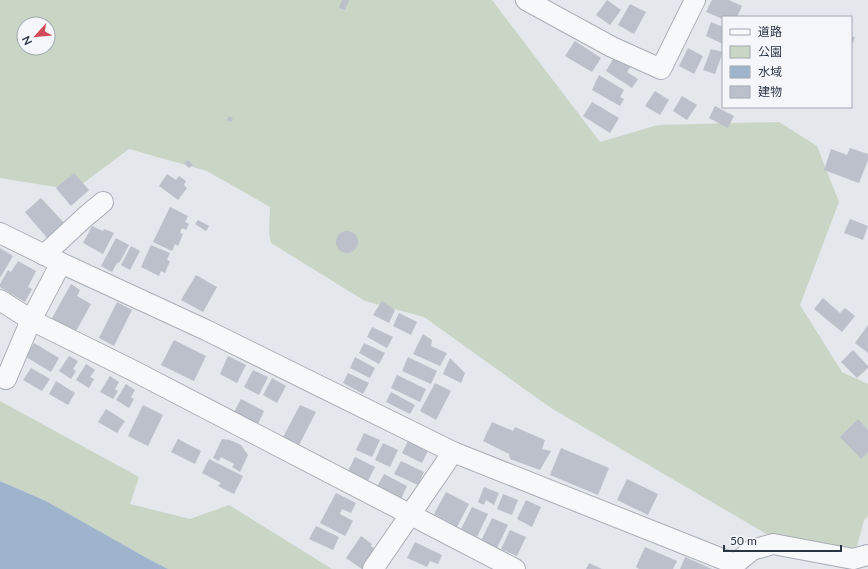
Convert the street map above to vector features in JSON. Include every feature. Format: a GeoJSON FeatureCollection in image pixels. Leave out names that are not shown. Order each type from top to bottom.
{"type":"FeatureCollection","features":[{"type":"Feature","properties":{"kind":"street"},"geometry":{"type":"LineString","coordinates":[[526,0],[612,46],[661,70],[695,0]]}},
{"type":"Feature","properties":{"kind":"street"},"geometry":{"type":"LineString","coordinates":[[6,380],[31,320],[52,259],[85,217],[103,202]]}},
{"type":"Feature","properties":{"kind":"street"},"geometry":{"type":"LineString","coordinates":[[0,234],[206,330],[453,452],[739,567],[752,550],[773,544],[853,559],[868,555]]}},
{"type":"Feature","properties":{"kind":"street"},"geometry":{"type":"LineString","coordinates":[[0,300],[31,320],[134,371],[516,569]]}},
{"type":"Feature","properties":{"kind":"street"},"geometry":{"type":"LineString","coordinates":[[373,569],[453,452]]}},
{"type":"Feature","properties":{"kind":"green space"},"geometry":{"type":"Polygon","coordinates":[[[0,0],[492,0],[600,142],[658,125],[779,122],[817,146],[839,202],[800,305],[842,372],[868,384],[868,516],[864,520],[856,550],[770,536],[551,408],[424,317],[365,301],[271,243],[269,232],[270,207],[207,171],[129,149],[74,190],[0,178],[0,0]]]}},
{"type":"Feature","properties":{"kind":"green space"},"geometry":{"type":"Polygon","coordinates":[[[0,401],[139,477],[130,504],[190,519],[229,505],[332,569],[168,569],[46,501],[0,481],[0,401]]]}},
{"type":"Feature","properties":{"kind":"water"},"geometry":{"type":"Polygon","coordinates":[[[0,481],[46,501],[168,569],[0,569],[0,481]]]}},
{"type":"Feature","properties":{"kind":"building"},"geometry":{"type":"Polygon","coordinates":[[[342,0],[349,0],[345,10],[339,8],[342,0]]]}},
{"type":"Feature","properties":{"kind":"building"},"geometry":{"type":"Polygon","coordinates":[[[607,0],[621,10],[610,25],[596,15],[607,0]]]}},
{"type":"Feature","properties":{"kind":"building"},"geometry":{"type":"Polygon","coordinates":[[[712,0],[729,0],[742,6],[737,16],[722,16],[722,19],[706,12],[712,0]]]}},
{"type":"Feature","properties":{"kind":"building"},"geometry":{"type":"Polygon","coordinates":[[[630,4],[646,12],[634,34],[618,25],[630,4]]]}},
{"type":"Feature","properties":{"kind":"building"},"geometry":{"type":"Polygon","coordinates":[[[711,22],[722,27],[722,44],[706,36],[711,22]]]}},
{"type":"Feature","properties":{"kind":"building"},"geometry":{"type":"Polygon","coordinates":[[[852,36],[855,37],[852,44],[852,36]]]}},
{"type":"Feature","properties":{"kind":"building"},"geometry":{"type":"Polygon","coordinates":[[[575,41],[601,58],[592,72],[565,56],[575,41]]]}},
{"type":"Feature","properties":{"kind":"building"},"geometry":{"type":"Polygon","coordinates":[[[688,48],[703,56],[694,74],[679,66],[688,48]]]}},
{"type":"Feature","properties":{"kind":"building"},"geometry":{"type":"Polygon","coordinates":[[[711,49],[722,52],[715,74],[703,70],[711,49]]]}},
{"type":"Feature","properties":{"kind":"building"},"geometry":{"type":"Polygon","coordinates":[[[615,56],[631,66],[627,72],[638,79],[632,88],[606,71],[615,56]]]}},
{"type":"Feature","properties":{"kind":"building"},"geometry":{"type":"Polygon","coordinates":[[[599,75],[624,90],[620,97],[624,99],[620,106],[592,90],[599,75]]]}},
{"type":"Feature","properties":{"kind":"building"},"geometry":{"type":"Polygon","coordinates":[[[655,91],[669,100],[660,115],[645,106],[655,91]]]}},
{"type":"Feature","properties":{"kind":"building"},"geometry":{"type":"Polygon","coordinates":[[[682,96],[697,105],[687,120],[673,111],[682,96]]]}},
{"type":"Feature","properties":{"kind":"building"},"geometry":{"type":"Polygon","coordinates":[[[592,102],[619,118],[610,133],[583,116],[592,102]]]}},
{"type":"Feature","properties":{"kind":"building"},"geometry":{"type":"Polygon","coordinates":[[[715,106],[734,116],[728,128],[709,118],[715,106]]]}},
{"type":"Feature","properties":{"kind":"building"},"geometry":{"type":"Polygon","coordinates":[[[229,116],[233,118],[231,122],[227,120],[229,116]]]}},
{"type":"Feature","properties":{"kind":"building"},"geometry":{"type":"Polygon","coordinates":[[[850,148],[868,154],[868,160],[859,183],[824,170],[831,149],[847,155],[850,148]]]}},
{"type":"Feature","properties":{"kind":"building"},"geometry":{"type":"Polygon","coordinates":[[[188,160],[193,165],[189,168],[184,163],[188,160]]]}},
{"type":"Feature","properties":{"kind":"building"},"geometry":{"type":"Polygon","coordinates":[[[74,173],[89,190],[71,206],[56,188],[74,173]]]}},
{"type":"Feature","properties":{"kind":"building"},"geometry":{"type":"Polygon","coordinates":[[[167,174],[176,180],[179,176],[186,181],[184,185],[187,188],[178,200],[159,186],[167,174]]]}},
{"type":"Feature","properties":{"kind":"building"},"geometry":{"type":"Polygon","coordinates":[[[41,198],[65,224],[48,239],[25,212],[41,198]]]}},
{"type":"Feature","properties":{"kind":"building"},"geometry":{"type":"Polygon","coordinates":[[[170,207],[188,216],[185,222],[189,224],[186,230],[182,228],[180,233],[183,234],[178,246],[175,244],[172,251],[153,242],[170,207]]]}},
{"type":"Feature","properties":{"kind":"building"},"geometry":{"type":"Polygon","coordinates":[[[850,219],[868,226],[863,240],[844,233],[850,219]]]}},
{"type":"Feature","properties":{"kind":"building"},"geometry":{"type":"Polygon","coordinates":[[[198,220],[209,226],[206,231],[195,224],[198,220]]]}},
{"type":"Feature","properties":{"kind":"building"},"geometry":{"type":"Polygon","coordinates":[[[92,226],[103,231],[104,229],[114,233],[103,254],[83,243],[92,226]]]}},
{"type":"Feature","properties":{"kind":"building"},"geometry":{"type":"Polygon","coordinates":[[[347,231],[355,234],[358,242],[355,250],[347,253],[339,250],[336,242],[339,234],[347,231]]]}},
{"type":"Feature","properties":{"kind":"building"},"geometry":{"type":"Polygon","coordinates":[[[116,238],[129,245],[120,262],[117,263],[112,272],[101,266],[116,238]]]}},
{"type":"Feature","properties":{"kind":"building"},"geometry":{"type":"Polygon","coordinates":[[[151,245],[170,253],[167,260],[170,261],[165,273],[161,271],[159,276],[141,267],[151,245]]]}},
{"type":"Feature","properties":{"kind":"building"},"geometry":{"type":"Polygon","coordinates":[[[131,246],[140,251],[130,270],[121,265],[131,246]]]}},
{"type":"Feature","properties":{"kind":"building"},"geometry":{"type":"Polygon","coordinates":[[[0,248],[13,256],[0,278],[0,248]]]}},
{"type":"Feature","properties":{"kind":"building"},"geometry":{"type":"Polygon","coordinates":[[[18,261],[36,271],[28,287],[32,289],[25,302],[0,287],[0,284],[8,270],[11,272],[18,261]]]}},
{"type":"Feature","properties":{"kind":"building"},"geometry":{"type":"Polygon","coordinates":[[[196,275],[217,287],[203,312],[181,300],[196,275]]]}},
{"type":"Feature","properties":{"kind":"building"},"geometry":{"type":"Polygon","coordinates":[[[71,284],[80,290],[77,296],[91,304],[75,333],[51,320],[71,284]]]}},
{"type":"Feature","properties":{"kind":"building"},"geometry":{"type":"Polygon","coordinates":[[[823,298],[840,313],[845,308],[855,316],[842,332],[814,309],[823,298]]]}},
{"type":"Feature","properties":{"kind":"building"},"geometry":{"type":"Polygon","coordinates":[[[382,301],[395,310],[389,323],[373,315],[382,301]]]}},
{"type":"Feature","properties":{"kind":"building"},"geometry":{"type":"Polygon","coordinates":[[[117,302],[132,310],[114,346],[99,338],[117,302]]]}},
{"type":"Feature","properties":{"kind":"building"},"geometry":{"type":"Polygon","coordinates":[[[399,313],[417,322],[411,335],[393,326],[399,313]]]}},
{"type":"Feature","properties":{"kind":"building"},"geometry":{"type":"Polygon","coordinates":[[[868,325],[868,353],[855,343],[868,325]]]}},
{"type":"Feature","properties":{"kind":"building"},"geometry":{"type":"Polygon","coordinates":[[[372,327],[393,337],[387,348],[367,337],[372,327]]]}},
{"type":"Feature","properties":{"kind":"building"},"geometry":{"type":"Polygon","coordinates":[[[423,334],[432,340],[431,346],[447,353],[440,366],[413,354],[423,334]]]}},
{"type":"Feature","properties":{"kind":"building"},"geometry":{"type":"Polygon","coordinates":[[[174,340],[206,356],[194,381],[161,365],[174,340]]]}},
{"type":"Feature","properties":{"kind":"building"},"geometry":{"type":"Polygon","coordinates":[[[34,343],[59,358],[51,372],[26,357],[34,343]]]}},
{"type":"Feature","properties":{"kind":"building"},"geometry":{"type":"Polygon","coordinates":[[[364,343],[385,353],[379,364],[359,353],[364,343]]]}},
{"type":"Feature","properties":{"kind":"building"},"geometry":{"type":"Polygon","coordinates":[[[853,350],[868,366],[868,368],[857,378],[841,362],[853,350]]]}},
{"type":"Feature","properties":{"kind":"building"},"geometry":{"type":"Polygon","coordinates":[[[69,356],[78,361],[73,369],[76,371],[71,379],[59,371],[69,356]]]}},
{"type":"Feature","properties":{"kind":"building"},"geometry":{"type":"Polygon","coordinates":[[[228,356],[246,365],[237,383],[220,374],[228,356]]]}},
{"type":"Feature","properties":{"kind":"building"},"geometry":{"type":"Polygon","coordinates":[[[355,357],[375,368],[370,378],[350,368],[355,357]]]}},
{"type":"Feature","properties":{"kind":"building"},"geometry":{"type":"Polygon","coordinates":[[[408,357],[437,371],[431,384],[402,371],[408,357]]]}},
{"type":"Feature","properties":{"kind":"building"},"geometry":{"type":"Polygon","coordinates":[[[450,358],[465,373],[461,383],[443,374],[450,358]]]}},
{"type":"Feature","properties":{"kind":"building"},"geometry":{"type":"Polygon","coordinates":[[[86,364],[95,370],[90,377],[94,379],[89,388],[76,380],[86,364]]]}},
{"type":"Feature","properties":{"kind":"building"},"geometry":{"type":"Polygon","coordinates":[[[31,368],[50,379],[42,391],[23,380],[31,368]]]}},
{"type":"Feature","properties":{"kind":"building"},"geometry":{"type":"Polygon","coordinates":[[[253,370],[268,377],[259,395],[244,387],[253,370]]]}},
{"type":"Feature","properties":{"kind":"building"},"geometry":{"type":"Polygon","coordinates":[[[348,373],[369,383],[363,394],[343,383],[348,373]]]}},
{"type":"Feature","properties":{"kind":"building"},"geometry":{"type":"Polygon","coordinates":[[[397,375],[426,389],[420,402],[391,388],[397,375]]]}},
{"type":"Feature","properties":{"kind":"building"},"geometry":{"type":"Polygon","coordinates":[[[110,376],[119,382],[115,389],[118,391],[113,399],[100,392],[110,376]]]}},
{"type":"Feature","properties":{"kind":"building"},"geometry":{"type":"Polygon","coordinates":[[[272,378],[286,386],[277,403],[263,395],[272,378]]]}},
{"type":"Feature","properties":{"kind":"building"},"geometry":{"type":"Polygon","coordinates":[[[56,381],[75,393],[68,405],[49,394],[56,381]]]}},
{"type":"Feature","properties":{"kind":"building"},"geometry":{"type":"Polygon","coordinates":[[[435,383],[451,391],[436,420],[420,411],[435,383]]]}},
{"type":"Feature","properties":{"kind":"building"},"geometry":{"type":"Polygon","coordinates":[[[126,384],[135,390],[131,397],[134,399],[129,408],[116,400],[126,384]]]}},
{"type":"Feature","properties":{"kind":"building"},"geometry":{"type":"Polygon","coordinates":[[[391,392],[415,405],[410,414],[386,402],[391,392]]]}},
{"type":"Feature","properties":{"kind":"building"},"geometry":{"type":"Polygon","coordinates":[[[241,399],[264,411],[258,424],[234,412],[241,399]]]}},
{"type":"Feature","properties":{"kind":"building"},"geometry":{"type":"Polygon","coordinates":[[[143,405],[163,415],[148,446],[128,436],[143,405]]]}},
{"type":"Feature","properties":{"kind":"building"},"geometry":{"type":"Polygon","coordinates":[[[300,405],[316,412],[298,447],[282,439],[300,405]]]}},
{"type":"Feature","properties":{"kind":"building"},"geometry":{"type":"Polygon","coordinates":[[[106,409],[125,421],[117,433],[98,422],[106,409]]]}},
{"type":"Feature","properties":{"kind":"building"},"geometry":{"type":"Polygon","coordinates":[[[858,419],[868,430],[868,452],[861,459],[840,437],[858,419]]]}},
{"type":"Feature","properties":{"kind":"building"},"geometry":{"type":"Polygon","coordinates":[[[492,422],[513,431],[515,427],[545,440],[542,449],[551,451],[540,470],[510,459],[509,454],[483,441],[492,422]]]}},
{"type":"Feature","properties":{"kind":"building"},"geometry":{"type":"Polygon","coordinates":[[[364,433],[380,440],[372,457],[356,450],[364,433]]]}},
{"type":"Feature","properties":{"kind":"building"},"geometry":{"type":"Polygon","coordinates":[[[178,439],[201,451],[195,464],[171,452],[178,439]]]}},
{"type":"Feature","properties":{"kind":"building"},"geometry":{"type":"Polygon","coordinates":[[[222,439],[230,440],[241,445],[248,455],[240,472],[232,467],[234,464],[221,457],[219,461],[213,458],[222,439]]]}},
{"type":"Feature","properties":{"kind":"building"},"geometry":{"type":"Polygon","coordinates":[[[409,439],[429,449],[422,463],[402,453],[409,439]]]}},
{"type":"Feature","properties":{"kind":"building"},"geometry":{"type":"Polygon","coordinates":[[[383,443],[398,450],[390,467],[375,460],[383,443]]]}},
{"type":"Feature","properties":{"kind":"building"},"geometry":{"type":"Polygon","coordinates":[[[561,448],[609,468],[598,495],[550,475],[561,448]]]}},
{"type":"Feature","properties":{"kind":"building"},"geometry":{"type":"Polygon","coordinates":[[[355,457],[375,467],[368,481],[348,471],[355,457]]]}},
{"type":"Feature","properties":{"kind":"building"},"geometry":{"type":"Polygon","coordinates":[[[209,459],[243,476],[234,494],[218,486],[221,483],[202,473],[209,459]]]}},
{"type":"Feature","properties":{"kind":"building"},"geometry":{"type":"Polygon","coordinates":[[[401,461],[424,472],[418,485],[394,474],[401,461]]]}},
{"type":"Feature","properties":{"kind":"building"},"geometry":{"type":"Polygon","coordinates":[[[384,474],[407,486],[401,499],[377,487],[384,474]]]}},
{"type":"Feature","properties":{"kind":"building"},"geometry":{"type":"Polygon","coordinates":[[[627,479],[658,494],[648,515],[617,500],[627,479]]]}},
{"type":"Feature","properties":{"kind":"building"},"geometry":{"type":"Polygon","coordinates":[[[484,487],[499,493],[494,505],[486,500],[484,505],[478,502],[484,487]]]}},
{"type":"Feature","properties":{"kind":"building"},"geometry":{"type":"Polygon","coordinates":[[[446,492],[469,504],[457,527],[434,514],[446,492]]]}},
{"type":"Feature","properties":{"kind":"building"},"geometry":{"type":"Polygon","coordinates":[[[336,493],[356,503],[351,513],[342,509],[340,514],[353,521],[345,536],[320,523],[336,493]]]}},
{"type":"Feature","properties":{"kind":"building"},"geometry":{"type":"Polygon","coordinates":[[[503,494],[518,500],[512,515],[497,509],[503,494]]]}},
{"type":"Feature","properties":{"kind":"building"},"geometry":{"type":"Polygon","coordinates":[[[526,500],[541,507],[532,527],[517,519],[526,500]]]}},
{"type":"Feature","properties":{"kind":"building"},"geometry":{"type":"Polygon","coordinates":[[[472,507],[488,514],[477,537],[461,529],[472,507]]]}},
{"type":"Feature","properties":{"kind":"building"},"geometry":{"type":"Polygon","coordinates":[[[492,518],[508,525],[497,548],[481,541],[492,518]]]}},
{"type":"Feature","properties":{"kind":"building"},"geometry":{"type":"Polygon","coordinates":[[[316,526],[339,537],[333,550],[309,539],[316,526]]]}},
{"type":"Feature","properties":{"kind":"building"},"geometry":{"type":"Polygon","coordinates":[[[510,530],[526,537],[517,556],[501,549],[510,530]]]}},
{"type":"Feature","properties":{"kind":"building"},"geometry":{"type":"Polygon","coordinates":[[[361,536],[372,544],[371,546],[375,549],[362,569],[346,558],[361,536]]]}},
{"type":"Feature","properties":{"kind":"building"},"geometry":{"type":"Polygon","coordinates":[[[415,542],[442,555],[438,564],[430,561],[427,567],[407,558],[415,542]]]}},
{"type":"Feature","properties":{"kind":"building"},"geometry":{"type":"Polygon","coordinates":[[[645,547],[677,561],[673,569],[639,569],[636,567],[645,547]]]}},
{"type":"Feature","properties":{"kind":"building"},"geometry":{"type":"Polygon","coordinates":[[[685,557],[712,569],[680,569],[685,557]]]}},
{"type":"Feature","properties":{"kind":"building"},"geometry":{"type":"Polygon","coordinates":[[[589,563],[602,569],[586,569],[589,563]]]}}]}
